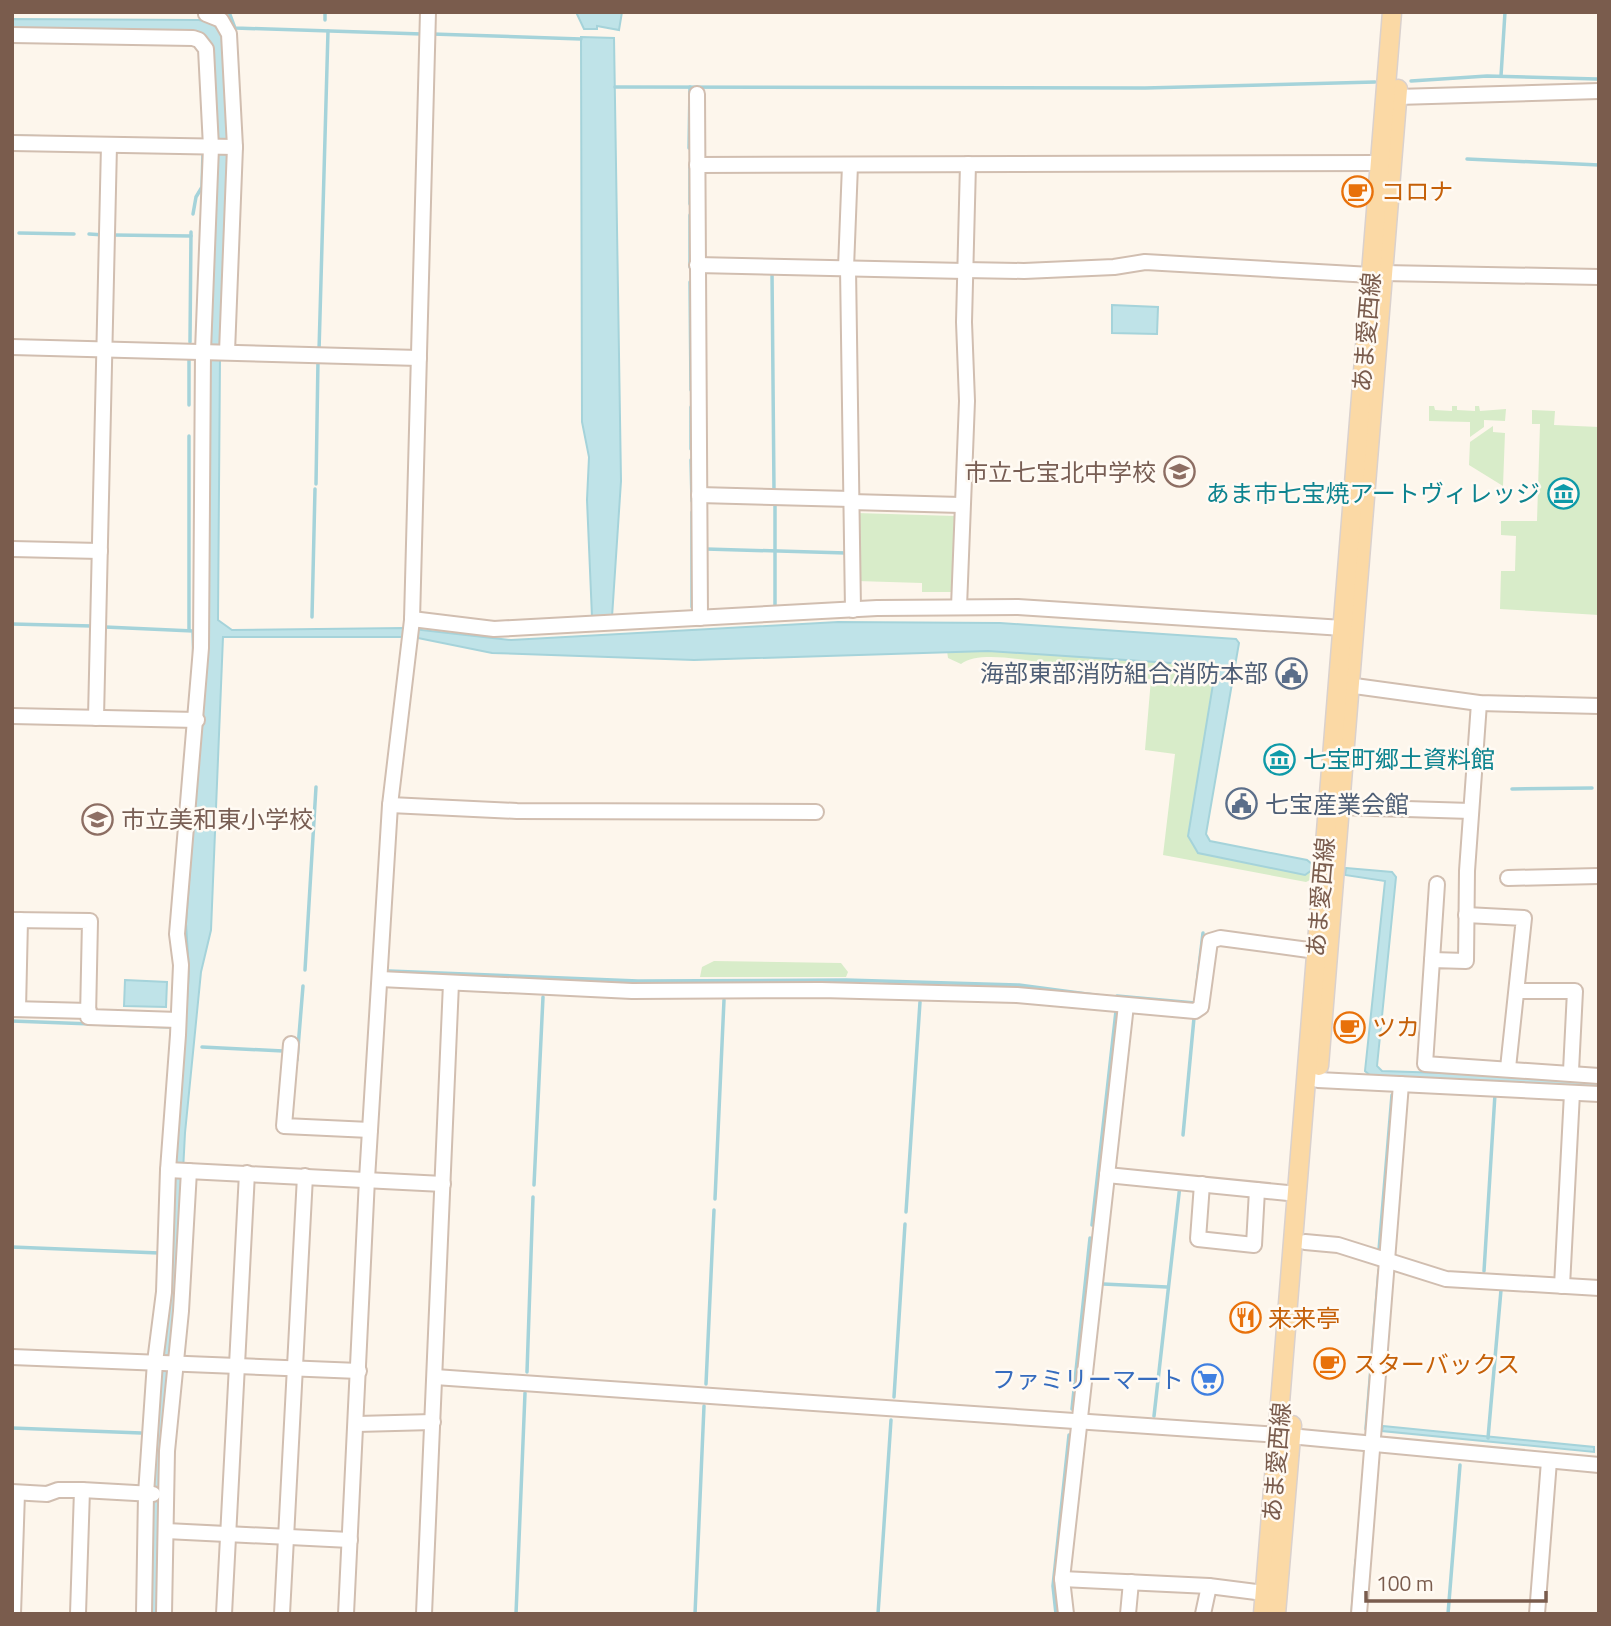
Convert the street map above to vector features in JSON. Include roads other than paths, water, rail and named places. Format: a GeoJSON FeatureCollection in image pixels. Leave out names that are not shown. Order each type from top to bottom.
{"type":"FeatureCollection","features":[{"type":"Feature","properties":{"kind":"main road","name":"あま愛西線"},"geometry":{"type":"LineString","coordinates":[[1276,1614],[1298,1194],[1316,951],[1345,685],[1377,274],[1380,163],[1392,12]]}},
{"type":"Feature","properties":{"kind":"main road","name":"あま愛西線"},"geometry":{"type":"LineString","coordinates":[[1263,1614],[1305,1242],[1341,807],[1345,685],[1343,628],[1404,12]]}},
{"type":"Feature","properties":{"kind":"street"},"geometry":{"type":"LineString","coordinates":[[346,1614],[367,1179],[390,805],[411,627],[428,12]]}},
{"type":"Feature","properties":{"kind":"street"},"geometry":{"type":"LineString","coordinates":[[206,14],[221,16],[229,34],[233,147],[225,352]]}},
{"type":"Feature","properties":{"kind":"street"},"geometry":{"type":"LineString","coordinates":[[12,36],[199,40],[206,49],[212,147],[205,351],[201,648],[177,934],[181,965],[164,1292],[165,1362],[144,1614]]}},
{"type":"Feature","properties":{"kind":"street"},"geometry":{"type":"LineString","coordinates":[[1397,97],[1599,91]]}},
{"type":"Feature","properties":{"kind":"street"},"geometry":{"type":"LineString","coordinates":[[697,94],[700,618]]}},
{"type":"Feature","properties":{"kind":"street"},"geometry":{"type":"LineString","coordinates":[[12,143],[233,147]]}},
{"type":"Feature","properties":{"kind":"street"},"geometry":{"type":"LineString","coordinates":[[96,718],[109,145]]}},
{"type":"Feature","properties":{"kind":"street"},"geometry":{"type":"LineString","coordinates":[[697,165],[1380,163]]}},
{"type":"Feature","properties":{"kind":"street"},"geometry":{"type":"LineString","coordinates":[[959,607],[967,401],[965,270],[968,164]]}},
{"type":"Feature","properties":{"kind":"street"},"geometry":{"type":"LineString","coordinates":[[850,165],[847,268],[853,610]]}},
{"type":"Feature","properties":{"kind":"street"},"geometry":{"type":"LineString","coordinates":[[697,265],[1024,271],[1114,268],[1145,262],[1377,274],[1599,277]]}},
{"type":"Feature","properties":{"kind":"street"},"geometry":{"type":"LineString","coordinates":[[12,347],[419,358]]}},
{"type":"Feature","properties":{"kind":"street"},"geometry":{"type":"LineString","coordinates":[[699,495],[961,505]]}},
{"type":"Feature","properties":{"kind":"street"},"geometry":{"type":"LineString","coordinates":[[12,549],[100,551]]}},
{"type":"Feature","properties":{"kind":"street"},"geometry":{"type":"LineString","coordinates":[[411,627],[495,629],[853,610],[1018,607],[1343,628]]}},
{"type":"Feature","properties":{"kind":"street"},"geometry":{"type":"LineString","coordinates":[[1345,685],[1479,703],[1599,706]]}},
{"type":"Feature","properties":{"kind":"street"},"geometry":{"type":"LineString","coordinates":[[1432,960],[1466,961],[1471,811],[1479,703]]}},
{"type":"Feature","properties":{"kind":"street"},"geometry":{"type":"LineString","coordinates":[[12,716],[197,720]]}},
{"type":"Feature","properties":{"kind":"street"},"geometry":{"type":"LineString","coordinates":[[390,805],[517,811],[816,812]]}},
{"type":"Feature","properties":{"kind":"street"},"geometry":{"type":"LineString","coordinates":[[1341,807],[1471,811]]}},
{"type":"Feature","properties":{"kind":"street"},"geometry":{"type":"LineString","coordinates":[[1508,878],[1599,876]]}},
{"type":"Feature","properties":{"kind":"street"},"geometry":{"type":"LineString","coordinates":[[1437,884],[1425,1064],[1571,1071],[1577,1075],[1599,1076]]}},
{"type":"Feature","properties":{"kind":"street"},"geometry":{"type":"LineString","coordinates":[[1466,915],[1524,918],[1508,1068]]}},
{"type":"Feature","properties":{"kind":"street"},"geometry":{"type":"LineString","coordinates":[[89,1011],[15,1009],[16,920],[90,921],[89,1011],[88,1017],[178,1020]]}},
{"type":"Feature","properties":{"kind":"street"},"geometry":{"type":"LineString","coordinates":[[380,979],[632,991],[821,990],[1017,995],[1195,1011],[1201,1007],[1208,945],[1215,938],[1316,951]]}},
{"type":"Feature","properties":{"kind":"street"},"geometry":{"type":"LineString","coordinates":[[424,1614],[451,984]]}},
{"type":"Feature","properties":{"kind":"street"},"geometry":{"type":"LineString","coordinates":[[1518,991],[1575,991],[1571,1071]]}},
{"type":"Feature","properties":{"kind":"street"},"geometry":{"type":"LineString","coordinates":[[1066,1614],[1062,1579],[1126,1005]]}},
{"type":"Feature","properties":{"kind":"street"},"geometry":{"type":"LineString","coordinates":[[291,1044],[284,1126],[370,1130]]}},
{"type":"Feature","properties":{"kind":"street"},"geometry":{"type":"LineString","coordinates":[[1318,1080],[1599,1094]]}},
{"type":"Feature","properties":{"kind":"street"},"geometry":{"type":"LineString","coordinates":[[1359,1614],[1401,1084]]}},
{"type":"Feature","properties":{"kind":"street"},"geometry":{"type":"LineString","coordinates":[[1562,1286],[1572,1093]]}},
{"type":"Feature","properties":{"kind":"street"},"geometry":{"type":"LineString","coordinates":[[169,1170],[443,1184]]}},
{"type":"Feature","properties":{"kind":"street"},"geometry":{"type":"LineString","coordinates":[[164,1614],[166,1531],[156,1494],[165,1362],[187,1171]]}},
{"type":"Feature","properties":{"kind":"street"},"geometry":{"type":"LineString","coordinates":[[224,1614],[247,1173]]}},
{"type":"Feature","properties":{"kind":"street"},"geometry":{"type":"LineString","coordinates":[[1107,1175],[1298,1194]]}},
{"type":"Feature","properties":{"kind":"street"},"geometry":{"type":"LineString","coordinates":[[282,1614],[305,1176]]}},
{"type":"Feature","properties":{"kind":"street"},"geometry":{"type":"LineString","coordinates":[[1202,1184],[1198,1239],[1254,1245],[1257,1190]]}},
{"type":"Feature","properties":{"kind":"street"},"geometry":{"type":"LineString","coordinates":[[1305,1242],[1338,1245],[1446,1279],[1599,1288]]}},
{"type":"Feature","properties":{"kind":"street"},"geometry":{"type":"LineString","coordinates":[[12,1357],[359,1371]]}},
{"type":"Feature","properties":{"kind":"street"},"geometry":{"type":"LineString","coordinates":[[435,1377],[1285,1436],[1598,1465],[1599,1451]]}},
{"type":"Feature","properties":{"kind":"street"},"geometry":{"type":"LineString","coordinates":[[357,1424],[433,1422]]}},
{"type":"Feature","properties":{"kind":"street"},"geometry":{"type":"LineString","coordinates":[[1537,1614],[1549,1461]]}},
{"type":"Feature","properties":{"kind":"street"},"geometry":{"type":"LineString","coordinates":[[13,1614],[15,1492],[47,1494],[58,1490],[82,1490],[156,1494]]}},
{"type":"Feature","properties":{"kind":"street"},"geometry":{"type":"LineString","coordinates":[[78,1614],[82,1490]]}},
{"type":"Feature","properties":{"kind":"street"},"geometry":{"type":"LineString","coordinates":[[166,1531],[350,1540]]}},
{"type":"Feature","properties":{"kind":"street"},"geometry":{"type":"LineString","coordinates":[[1062,1579],[1209,1586],[1265,1593]]}},
{"type":"Feature","properties":{"kind":"street"},"geometry":{"type":"LineString","coordinates":[[1128,1614],[1131,1582]]}},
{"type":"Feature","properties":{"kind":"street"},"geometry":{"type":"LineString","coordinates":[[1203,1614],[1209,1586]]}},
{"type":"Feature","properties":{"kind":"water"},"geometry":{"type":"Polygon","coordinates":[[[576,12],[622,12],[619,30],[597,26],[597,29],[584,29],[576,12]]]}},
{"type":"Feature","properties":{"kind":"water"},"geometry":{"type":"Polygon","coordinates":[[[12,19],[199,20],[212,23],[224,36],[230,139],[220,356],[218,620],[232,630],[404,628],[511,640],[838,622],[1000,623],[1236,639],[1239,643],[1206,834],[1210,841],[1307,860],[1313,865],[1312,870],[1305,875],[1198,853],[1188,836],[1216,666],[988,651],[694,660],[492,653],[413,637],[223,637],[211,930],[201,972],[185,1133],[160,1614],[147,1614],[151,1499],[189,971],[186,924],[206,649],[210,44],[206,37],[197,34],[12,30],[12,19]]]}},
{"type":"Feature","properties":{"kind":"water"},"geometry":{"type":"Polygon","coordinates":[[[581,37],[614,38],[621,481],[612,617],[592,617],[587,500],[589,457],[582,422],[581,37]]]}},
{"type":"Feature","properties":{"kind":"water"},"geometry":{"type":"Polygon","coordinates":[[[1112,305],[1158,307],[1157,334],[1112,333],[1112,305]]]}},
{"type":"Feature","properties":{"kind":"water"},"geometry":{"type":"Polygon","coordinates":[[[1346,868],[1392,872],[1396,877],[1377,1066],[1382,1071],[1599,1078],[1599,1089],[1373,1078],[1365,1071],[1385,881],[1345,875],[1346,868]]]}},
{"type":"Feature","properties":{"kind":"water"},"geometry":{"type":"Polygon","coordinates":[[[125,980],[167,982],[166,1007],[124,1006],[125,980]]]}},
{"type":"Feature","properties":{"kind":"water"},"geometry":{"type":"Polygon","coordinates":[[[1383,1426],[1594,1447],[1594,1452],[1382,1431],[1383,1426]]]}},
{"type":"Feature","properties":{"kind":"waterway"},"geometry":{"type":"LineString","coordinates":[[229,12],[235,28],[422,34]]}},
{"type":"Feature","properties":{"kind":"waterway"},"geometry":{"type":"LineString","coordinates":[[325,12],[325,20]]}},
{"type":"Feature","properties":{"kind":"waterway"},"geometry":{"type":"LineString","coordinates":[[1501,76],[1505,12]]}},
{"type":"Feature","properties":{"kind":"waterway"},"geometry":{"type":"LineString","coordinates":[[319,351],[328,31]]}},
{"type":"Feature","properties":{"kind":"waterway"},"geometry":{"type":"LineString","coordinates":[[432,34],[581,39]]}},
{"type":"Feature","properties":{"kind":"waterway"},"geometry":{"type":"LineString","coordinates":[[1411,81],[1487,76],[1597,79]]}},
{"type":"Feature","properties":{"kind":"waterway"},"geometry":{"type":"LineString","coordinates":[[615,87],[1145,88],[1375,82]]}},
{"type":"Feature","properties":{"kind":"waterway"},"geometry":{"type":"LineString","coordinates":[[689,148],[690,87]]}},
{"type":"Feature","properties":{"kind":"waterway"},"geometry":{"type":"LineString","coordinates":[[12,136],[52,137]]}},
{"type":"Feature","properties":{"kind":"waterway"},"geometry":{"type":"LineString","coordinates":[[193,214],[196,197],[202,187],[203,152]]}},
{"type":"Feature","properties":{"kind":"waterway"},"geometry":{"type":"LineString","coordinates":[[1467,159],[1599,165]]}},
{"type":"Feature","properties":{"kind":"waterway"},"geometry":{"type":"LineString","coordinates":[[690,167],[690,204]]}},
{"type":"Feature","properties":{"kind":"waterway"},"geometry":{"type":"LineString","coordinates":[[690,215],[690,267]]}},
{"type":"Feature","properties":{"kind":"waterway"},"geometry":{"type":"LineString","coordinates":[[190,342],[191,232]]}},
{"type":"Feature","properties":{"kind":"waterway"},"geometry":{"type":"LineString","coordinates":[[19,233],[74,234]]}},
{"type":"Feature","properties":{"kind":"waterway"},"geometry":{"type":"LineString","coordinates":[[89,234],[104,235]]}},
{"type":"Feature","properties":{"kind":"waterway"},"geometry":{"type":"LineString","coordinates":[[113,235],[191,236]]}},
{"type":"Feature","properties":{"kind":"waterway"},"geometry":{"type":"LineString","coordinates":[[772,272],[774,491]]}},
{"type":"Feature","properties":{"kind":"waterway"},"geometry":{"type":"LineString","coordinates":[[690,282],[691,390]]}},
{"type":"Feature","properties":{"kind":"waterway"},"geometry":{"type":"LineString","coordinates":[[189,357],[189,405]]}},
{"type":"Feature","properties":{"kind":"waterway"},"geometry":{"type":"LineString","coordinates":[[316,484],[318,360]]}},
{"type":"Feature","properties":{"kind":"waterway"},"geometry":{"type":"LineString","coordinates":[[691,407],[691,449]]}},
{"type":"Feature","properties":{"kind":"waterway"},"geometry":{"type":"LineString","coordinates":[[189,436],[189,630]]}},
{"type":"Feature","properties":{"kind":"waterway"},"geometry":{"type":"LineString","coordinates":[[691,460],[692,501]]}},
{"type":"Feature","properties":{"kind":"waterway"},"geometry":{"type":"LineString","coordinates":[[312,617],[315,489]]}},
{"type":"Feature","properties":{"kind":"waterway"},"geometry":{"type":"LineString","coordinates":[[775,503],[775,606]]}},
{"type":"Feature","properties":{"kind":"waterway"},"geometry":{"type":"LineString","coordinates":[[692,512],[692,607]]}},
{"type":"Feature","properties":{"kind":"waterway"},"geometry":{"type":"LineString","coordinates":[[706,549],[846,553]]}},
{"type":"Feature","properties":{"kind":"waterway"},"geometry":{"type":"LineString","coordinates":[[12,624],[92,626]]}},
{"type":"Feature","properties":{"kind":"waterway"},"geometry":{"type":"LineString","coordinates":[[105,627],[193,631],[194,664]]}},
{"type":"Feature","properties":{"kind":"waterway"},"geometry":{"type":"LineString","coordinates":[[305,970],[316,787]]}},
{"type":"Feature","properties":{"kind":"waterway"},"geometry":{"type":"LineString","coordinates":[[1512,789],[1592,788]]}},
{"type":"Feature","properties":{"kind":"waterway"},"geometry":{"type":"LineString","coordinates":[[1197,984],[1203,933]]}},
{"type":"Feature","properties":{"kind":"waterway"},"geometry":{"type":"LineString","coordinates":[[389,971],[638,981],[846,980],[1019,985],[1117,998]]}},
{"type":"Feature","properties":{"kind":"waterway"},"geometry":{"type":"LineString","coordinates":[[297,1060],[303,986]]}},
{"type":"Feature","properties":{"kind":"waterway"},"geometry":{"type":"LineString","coordinates":[[1117,996],[1195,1003],[1195,999]]}},
{"type":"Feature","properties":{"kind":"waterway"},"geometry":{"type":"LineString","coordinates":[[534,1185],[543,997]]}},
{"type":"Feature","properties":{"kind":"waterway"},"geometry":{"type":"LineString","coordinates":[[715,1199],[724,1000]]}},
{"type":"Feature","properties":{"kind":"waterway"},"geometry":{"type":"LineString","coordinates":[[906,1212],[920,1002]]}},
{"type":"Feature","properties":{"kind":"waterway"},"geometry":{"type":"LineString","coordinates":[[1092,1225],[1116,1011]]}},
{"type":"Feature","properties":{"kind":"waterway"},"geometry":{"type":"LineString","coordinates":[[1183,1135],[1194,1018]]}},
{"type":"Feature","properties":{"kind":"waterway"},"geometry":{"type":"LineString","coordinates":[[12,1021],[171,1027]]}},
{"type":"Feature","properties":{"kind":"waterway"},"geometry":{"type":"LineString","coordinates":[[202,1047],[283,1051]]}},
{"type":"Feature","properties":{"kind":"waterway"},"geometry":{"type":"LineString","coordinates":[[1484,1271],[1495,1094]]}},
{"type":"Feature","properties":{"kind":"waterway"},"geometry":{"type":"LineString","coordinates":[[1379,1250],[1392,1095]]}},
{"type":"Feature","properties":{"kind":"waterway"},"geometry":{"type":"LineString","coordinates":[[1154,1416],[1180,1185]]}},
{"type":"Feature","properties":{"kind":"waterway"},"geometry":{"type":"LineString","coordinates":[[527,1372],[533,1197]]}},
{"type":"Feature","properties":{"kind":"waterway"},"geometry":{"type":"LineString","coordinates":[[706,1384],[714,1210]]}},
{"type":"Feature","properties":{"kind":"waterway"},"geometry":{"type":"LineString","coordinates":[[894,1397],[905,1224]]}},
{"type":"Feature","properties":{"kind":"waterway"},"geometry":{"type":"LineString","coordinates":[[1072,1409],[1090,1238]]}},
{"type":"Feature","properties":{"kind":"waterway"},"geometry":{"type":"LineString","coordinates":[[12,1247],[159,1253]]}},
{"type":"Feature","properties":{"kind":"waterway"},"geometry":{"type":"LineString","coordinates":[[1366,1429],[1379,1270]]}},
{"type":"Feature","properties":{"kind":"waterway"},"geometry":{"type":"LineString","coordinates":[[1103,1284],[1167,1287]]}},
{"type":"Feature","properties":{"kind":"waterway"},"geometry":{"type":"LineString","coordinates":[[1488,1438],[1501,1290]]}},
{"type":"Feature","properties":{"kind":"waterway"},"geometry":{"type":"LineString","coordinates":[[516,1614],[525,1393]]}},
{"type":"Feature","properties":{"kind":"waterway"},"geometry":{"type":"LineString","coordinates":[[695,1614],[704,1406]]}},
{"type":"Feature","properties":{"kind":"waterway"},"geometry":{"type":"LineString","coordinates":[[878,1614],[891,1420]]}},
{"type":"Feature","properties":{"kind":"waterway"},"geometry":{"type":"LineString","coordinates":[[12,1428],[141,1433]]}},
{"type":"Feature","properties":{"kind":"waterway"},"geometry":{"type":"LineString","coordinates":[[1056,1614],[1053,1586],[1069,1435]]}},
{"type":"Feature","properties":{"kind":"waterway"},"geometry":{"type":"LineString","coordinates":[[1448,1614],[1460,1465]]}},
{"type":"Feature","properties":{"kind":"waterway"},"geometry":{"type":"LineString","coordinates":[[1352,1614],[1356,1560]]}},
{"type":"Feature","properties":{"kind":"place","name":"コロナ"},"geometry":{"type":"Point","coordinates":[1358,191]}},
{"type":"Feature","properties":{"kind":"place","name":"市立七宝北中学校"},"geometry":{"type":"Point","coordinates":[1179,472]}},
{"type":"Feature","properties":{"kind":"place","name":"あま市七宝焼アートヴィレッジ"},"geometry":{"type":"Point","coordinates":[1563,493]}},
{"type":"Feature","properties":{"kind":"place","name":"海部東部消防組合消防本部"},"geometry":{"type":"Point","coordinates":[1291,673]}},
{"type":"Feature","properties":{"kind":"place","name":"七宝町郷土資料館"},"geometry":{"type":"Point","coordinates":[1280,759]}},
{"type":"Feature","properties":{"kind":"place","name":"七宝産業会館"},"geometry":{"type":"Point","coordinates":[1242,804]}},
{"type":"Feature","properties":{"kind":"place","name":"市立美和東小学校"},"geometry":{"type":"Point","coordinates":[98,819]}},
{"type":"Feature","properties":{"kind":"place","name":"ツカ"},"geometry":{"type":"Point","coordinates":[1349,1027]}},
{"type":"Feature","properties":{"kind":"place","name":"来来亭"},"geometry":{"type":"Point","coordinates":[1245,1318]}},
{"type":"Feature","properties":{"kind":"place","name":"スターバックス"},"geometry":{"type":"Point","coordinates":[1330,1364]}},
{"type":"Feature","properties":{"kind":"place","name":"ファミリーマート"},"geometry":{"type":"Point","coordinates":[1207,1379]}}]}
